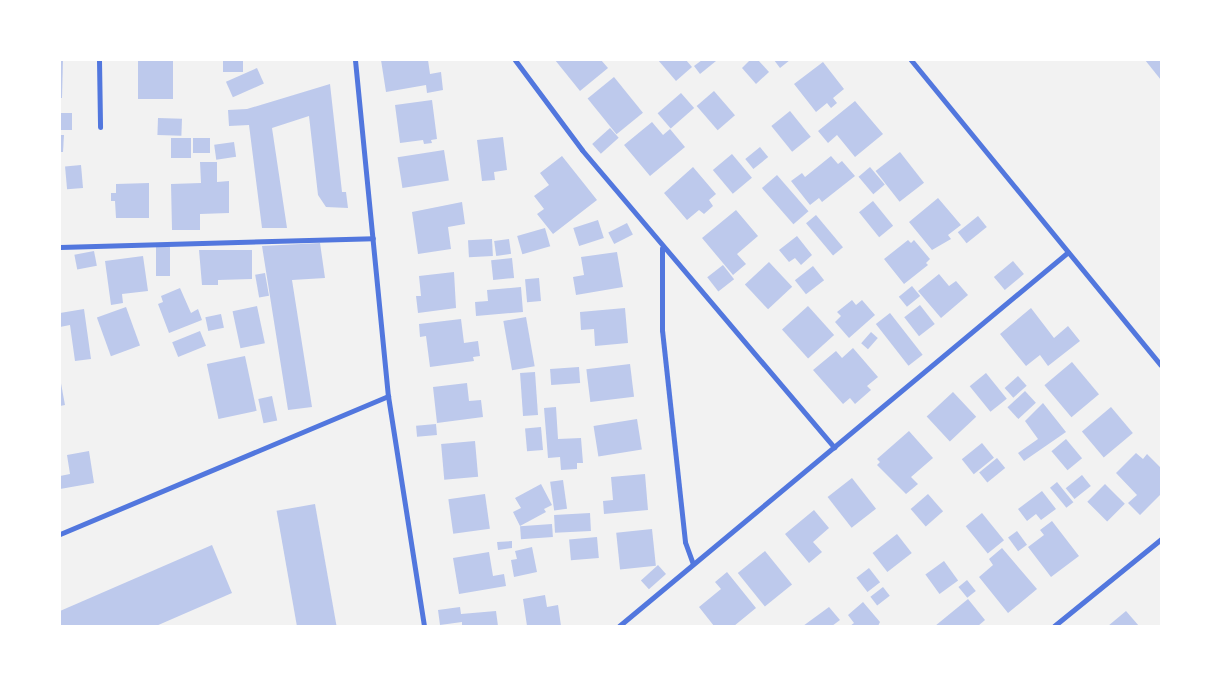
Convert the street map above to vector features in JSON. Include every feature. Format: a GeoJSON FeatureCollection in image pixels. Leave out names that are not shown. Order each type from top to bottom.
{"type":"FeatureCollection","features":[{"type":"Feature","properties":{"kind":"street"},"geometry":{"type":"LineString","coordinates":[[99,60],[100,127]]}},
{"type":"Feature","properties":{"kind":"street"},"geometry":{"type":"LineString","coordinates":[[355,60],[388,396],[424,626]]}},
{"type":"Feature","properties":{"kind":"street"},"geometry":{"type":"LineString","coordinates":[[515,60],[582,150],[662,247],[834,447]]}},
{"type":"Feature","properties":{"kind":"street"},"geometry":{"type":"LineString","coordinates":[[911,60],[1161,365]]}},
{"type":"Feature","properties":{"kind":"street"},"geometry":{"type":"LineString","coordinates":[[60,247],[373,238]]}},
{"type":"Feature","properties":{"kind":"street"},"geometry":{"type":"LineString","coordinates":[[662,247],[662,330],[685,542],[694,564]]}},
{"type":"Feature","properties":{"kind":"street"},"geometry":{"type":"LineString","coordinates":[[619,626],[1068,252]]}},
{"type":"Feature","properties":{"kind":"street"},"geometry":{"type":"LineString","coordinates":[[60,534],[388,396]]}},
{"type":"Feature","properties":{"kind":"street"},"geometry":{"type":"LineString","coordinates":[[1054,626],[1161,539]]}},
{"type":"Feature","properties":{"kind":"building"},"geometry":{"type":"Polygon","coordinates":[[[60,60],[63,60],[62,98],[60,98],[60,60]]]}},
{"type":"Feature","properties":{"kind":"building"},"geometry":{"type":"Polygon","coordinates":[[[138,60],[173,60],[173,99],[138,99],[138,60]]]}},
{"type":"Feature","properties":{"kind":"building"},"geometry":{"type":"Polygon","coordinates":[[[223,60],[243,60],[243,72],[223,72],[223,60]]]}},
{"type":"Feature","properties":{"kind":"building"},"geometry":{"type":"Polygon","coordinates":[[[381,60],[428,60],[430,74],[441,72],[443,90],[427,93],[426,85],[386,92],[381,60]]]}},
{"type":"Feature","properties":{"kind":"building"},"geometry":{"type":"Polygon","coordinates":[[[555,60],[601,60],[608,68],[580,91],[555,60]]]}},
{"type":"Feature","properties":{"kind":"building"},"geometry":{"type":"Polygon","coordinates":[[[658,60],[686,60],[692,67],[676,81],[658,60]]]}},
{"type":"Feature","properties":{"kind":"building"},"geometry":{"type":"Polygon","coordinates":[[[702,60],[716,61],[700,74],[694,66],[702,60]]]}},
{"type":"Feature","properties":{"kind":"building"},"geometry":{"type":"Polygon","coordinates":[[[750,60],[758,60],[769,72],[756,84],[742,68],[750,60]]]}},
{"type":"Feature","properties":{"kind":"building"},"geometry":{"type":"Polygon","coordinates":[[[774,60],[790,60],[780,68],[774,60]]]}},
{"type":"Feature","properties":{"kind":"building"},"geometry":{"type":"Polygon","coordinates":[[[1145,60],[1161,60],[1161,80],[1145,60]]]}},
{"type":"Feature","properties":{"kind":"building"},"geometry":{"type":"Polygon","coordinates":[[[823,62],[844,89],[833,98],[837,103],[831,108],[827,103],[816,112],[794,84],[823,62]]]}},
{"type":"Feature","properties":{"kind":"building"},"geometry":{"type":"Polygon","coordinates":[[[257,68],[264,84],[233,97],[226,82],[257,68]]]}},
{"type":"Feature","properties":{"kind":"building"},"geometry":{"type":"Polygon","coordinates":[[[614,77],[643,113],[617,134],[588,98],[614,77]]]}},
{"type":"Feature","properties":{"kind":"building"},"geometry":{"type":"Polygon","coordinates":[[[330,84],[342,192],[346,192],[348,208],[326,207],[318,195],[309,116],[272,128],[287,228],[262,228],[249,125],[229,126],[228,110],[247,109],[330,84]]]}},
{"type":"Feature","properties":{"kind":"building"},"geometry":{"type":"Polygon","coordinates":[[[714,91],[735,115],[718,130],[697,106],[714,91]]]}},
{"type":"Feature","properties":{"kind":"building"},"geometry":{"type":"Polygon","coordinates":[[[681,93],[694,108],[671,128],[658,113],[681,93]]]}},
{"type":"Feature","properties":{"kind":"building"},"geometry":{"type":"Polygon","coordinates":[[[432,100],[437,139],[431,140],[432,143],[424,144],[423,140],[400,143],[395,105],[432,100]]]}},
{"type":"Feature","properties":{"kind":"building"},"geometry":{"type":"Polygon","coordinates":[[[855,101],[883,134],[855,157],[837,135],[828,143],[818,131],[855,101]]]}},
{"type":"Feature","properties":{"kind":"building"},"geometry":{"type":"Polygon","coordinates":[[[790,111],[811,137],[792,152],[771,126],[790,111]]]}},
{"type":"Feature","properties":{"kind":"building"},"geometry":{"type":"Polygon","coordinates":[[[60,113],[72,113],[72,130],[60,130],[60,113]]]}},
{"type":"Feature","properties":{"kind":"building"},"geometry":{"type":"Polygon","coordinates":[[[158,118],[182,119],[181,136],[157,135],[158,118]]]}},
{"type":"Feature","properties":{"kind":"building"},"geometry":{"type":"Polygon","coordinates":[[[652,122],[663,135],[670,129],[685,147],[650,176],[624,145],[652,122]]]}},
{"type":"Feature","properties":{"kind":"building"},"geometry":{"type":"Polygon","coordinates":[[[610,128],[619,138],[601,154],[592,144],[610,128]]]}},
{"type":"Feature","properties":{"kind":"building"},"geometry":{"type":"Polygon","coordinates":[[[60,135],[64,135],[63,152],[60,152],[60,135]]]}},
{"type":"Feature","properties":{"kind":"building"},"geometry":{"type":"Polygon","coordinates":[[[503,137],[507,170],[494,172],[495,180],[482,181],[477,140],[503,137]]]}},
{"type":"Feature","properties":{"kind":"building"},"geometry":{"type":"Polygon","coordinates":[[[171,138],[191,138],[191,158],[171,158],[171,138]]]}},
{"type":"Feature","properties":{"kind":"building"},"geometry":{"type":"Polygon","coordinates":[[[193,138],[210,138],[210,153],[193,153],[193,138]]]}},
{"type":"Feature","properties":{"kind":"building"},"geometry":{"type":"Polygon","coordinates":[[[234,142],[236,157],[216,160],[214,145],[234,142]]]}},
{"type":"Feature","properties":{"kind":"building"},"geometry":{"type":"Polygon","coordinates":[[[760,147],[768,157],[753,169],[745,159],[760,147]]]}},
{"type":"Feature","properties":{"kind":"building"},"geometry":{"type":"Polygon","coordinates":[[[444,150],[449,181],[402,188],[398,157],[444,150]]]}},
{"type":"Feature","properties":{"kind":"building"},"geometry":{"type":"Polygon","coordinates":[[[900,152],[924,183],[900,202],[876,171],[900,152]]]}},
{"type":"Feature","properties":{"kind":"building"},"geometry":{"type":"Polygon","coordinates":[[[732,154],[752,178],[733,194],[713,170],[732,154]]]}},
{"type":"Feature","properties":{"kind":"building"},"geometry":{"type":"Polygon","coordinates":[[[562,156],[597,200],[553,234],[537,214],[544,209],[534,196],[549,185],[540,173],[562,156]]]}},
{"type":"Feature","properties":{"kind":"building"},"geometry":{"type":"Polygon","coordinates":[[[831,156],[838,164],[842,161],[855,176],[822,202],[819,198],[810,205],[791,181],[802,173],[805,177],[831,156]]]}},
{"type":"Feature","properties":{"kind":"building"},"geometry":{"type":"Polygon","coordinates":[[[200,162],[217,162],[217,182],[229,181],[229,213],[200,214],[200,230],[172,230],[171,184],[201,183],[200,162]]]}},
{"type":"Feature","properties":{"kind":"building"},"geometry":{"type":"Polygon","coordinates":[[[81,165],[83,188],[67,189],[65,166],[81,165]]]}},
{"type":"Feature","properties":{"kind":"building"},"geometry":{"type":"Polygon","coordinates":[[[693,167],[716,194],[709,200],[713,206],[704,214],[699,210],[687,220],[664,193],[693,167]]]}},
{"type":"Feature","properties":{"kind":"building"},"geometry":{"type":"Polygon","coordinates":[[[870,167],[885,185],[873,194],[859,177],[870,167]]]}},
{"type":"Feature","properties":{"kind":"building"},"geometry":{"type":"Polygon","coordinates":[[[777,175],[808,211],[793,224],[762,188],[777,175]]]}},
{"type":"Feature","properties":{"kind":"building"},"geometry":{"type":"Polygon","coordinates":[[[149,183],[149,218],[116,218],[115,201],[111,201],[111,193],[116,193],[116,184],[149,183]]]}},
{"type":"Feature","properties":{"kind":"building"},"geometry":{"type":"Polygon","coordinates":[[[938,198],[961,225],[948,235],[951,239],[932,250],[909,222],[938,198]]]}},
{"type":"Feature","properties":{"kind":"building"},"geometry":{"type":"Polygon","coordinates":[[[873,201],[893,226],[879,237],[859,212],[873,201]]]}},
{"type":"Feature","properties":{"kind":"building"},"geometry":{"type":"Polygon","coordinates":[[[462,202],[465,224],[448,227],[451,249],[418,254],[412,212],[462,202]]]}},
{"type":"Feature","properties":{"kind":"building"},"geometry":{"type":"Polygon","coordinates":[[[736,210],[758,236],[737,254],[746,264],[733,275],[702,238],[736,210]]]}},
{"type":"Feature","properties":{"kind":"building"},"geometry":{"type":"Polygon","coordinates":[[[816,215],[843,247],[833,256],[806,223],[816,215]]]}},
{"type":"Feature","properties":{"kind":"building"},"geometry":{"type":"Polygon","coordinates":[[[978,216],[987,227],[967,243],[958,232],[978,216]]]}},
{"type":"Feature","properties":{"kind":"building"},"geometry":{"type":"Polygon","coordinates":[[[598,220],[604,238],[579,246],[573,228],[598,220]]]}},
{"type":"Feature","properties":{"kind":"building"},"geometry":{"type":"Polygon","coordinates":[[[627,223],[633,235],[614,244],[608,233],[627,223]]]}},
{"type":"Feature","properties":{"kind":"building"},"geometry":{"type":"Polygon","coordinates":[[[545,228],[550,246],[522,254],[517,236],[545,228]]]}},
{"type":"Feature","properties":{"kind":"building"},"geometry":{"type":"Polygon","coordinates":[[[797,236],[812,255],[801,265],[795,258],[789,262],[779,250],[797,236]]]}},
{"type":"Feature","properties":{"kind":"building"},"geometry":{"type":"Polygon","coordinates":[[[492,239],[493,256],[469,257],[468,240],[492,239]]]}},
{"type":"Feature","properties":{"kind":"building"},"geometry":{"type":"Polygon","coordinates":[[[509,239],[511,254],[496,256],[494,241],[509,239]]]}},
{"type":"Feature","properties":{"kind":"building"},"geometry":{"type":"Polygon","coordinates":[[[908,240],[911,243],[914,240],[930,259],[926,263],[928,265],[904,284],[884,259],[908,240]]]}},
{"type":"Feature","properties":{"kind":"building"},"geometry":{"type":"Polygon","coordinates":[[[320,243],[325,278],[292,280],[312,407],[288,410],[262,246],[320,243]]]}},
{"type":"Feature","properties":{"kind":"building"},"geometry":{"type":"Polygon","coordinates":[[[156,247],[170,247],[170,276],[156,276],[156,247]]]}},
{"type":"Feature","properties":{"kind":"building"},"geometry":{"type":"Polygon","coordinates":[[[199,250],[252,250],[252,279],[218,280],[218,285],[202,285],[199,250]]]}},
{"type":"Feature","properties":{"kind":"building"},"geometry":{"type":"Polygon","coordinates":[[[94,251],[97,266],[77,270],[74,255],[94,251]]]}},
{"type":"Feature","properties":{"kind":"building"},"geometry":{"type":"Polygon","coordinates":[[[617,252],[623,287],[576,295],[573,277],[584,275],[581,257],[617,252]]]}},
{"type":"Feature","properties":{"kind":"building"},"geometry":{"type":"Polygon","coordinates":[[[143,256],[148,291],[122,294],[123,303],[111,305],[105,261],[143,256]]]}},
{"type":"Feature","properties":{"kind":"building"},"geometry":{"type":"Polygon","coordinates":[[[512,258],[514,278],[493,280],[491,260],[512,258]]]}},
{"type":"Feature","properties":{"kind":"building"},"geometry":{"type":"Polygon","coordinates":[[[1013,261],[1024,274],[1005,290],[994,277],[1013,261]]]}},
{"type":"Feature","properties":{"kind":"building"},"geometry":{"type":"Polygon","coordinates":[[[769,262],[792,287],[768,309],[745,285],[769,262]]]}},
{"type":"Feature","properties":{"kind":"building"},"geometry":{"type":"Polygon","coordinates":[[[723,265],[734,279],[718,291],[707,277],[723,265]]]}},
{"type":"Feature","properties":{"kind":"building"},"geometry":{"type":"Polygon","coordinates":[[[813,266],[824,280],[806,294],[795,280],[813,266]]]}},
{"type":"Feature","properties":{"kind":"building"},"geometry":{"type":"Polygon","coordinates":[[[454,272],[456,308],[418,313],[416,296],[421,296],[419,276],[454,272]]]}},
{"type":"Feature","properties":{"kind":"building"},"geometry":{"type":"Polygon","coordinates":[[[265,273],[269,296],[259,297],[255,275],[265,273]]]}},
{"type":"Feature","properties":{"kind":"building"},"geometry":{"type":"Polygon","coordinates":[[[939,274],[949,286],[956,281],[968,295],[941,318],[918,291],[939,274]]]}},
{"type":"Feature","properties":{"kind":"building"},"geometry":{"type":"Polygon","coordinates":[[[539,278],[541,301],[527,302],[525,279],[539,278]]]}},
{"type":"Feature","properties":{"kind":"building"},"geometry":{"type":"Polygon","coordinates":[[[912,286],[920,296],[907,307],[899,297],[912,286]]]}},
{"type":"Feature","properties":{"kind":"building"},"geometry":{"type":"Polygon","coordinates":[[[521,287],[523,312],[476,316],[475,302],[488,301],[487,290],[521,287]]]}},
{"type":"Feature","properties":{"kind":"building"},"geometry":{"type":"Polygon","coordinates":[[[180,288],[191,313],[198,309],[202,320],[169,333],[158,304],[163,302],[161,296],[180,288]]]}},
{"type":"Feature","properties":{"kind":"building"},"geometry":{"type":"Polygon","coordinates":[[[852,300],[856,305],[862,300],[875,315],[849,338],[835,322],[841,316],[837,312],[852,300]]]}},
{"type":"Feature","properties":{"kind":"building"},"geometry":{"type":"Polygon","coordinates":[[[920,305],[935,324],[919,336],[904,317],[920,305]]]}},
{"type":"Feature","properties":{"kind":"building"},"geometry":{"type":"Polygon","coordinates":[[[257,306],[265,343],[240,348],[233,311],[257,306]]]}},
{"type":"Feature","properties":{"kind":"building"},"geometry":{"type":"Polygon","coordinates":[[[808,306],[834,335],[808,358],[782,329],[808,306]]]}},
{"type":"Feature","properties":{"kind":"building"},"geometry":{"type":"Polygon","coordinates":[[[126,307],[140,346],[111,356],[97,318],[126,307]]]}},
{"type":"Feature","properties":{"kind":"building"},"geometry":{"type":"Polygon","coordinates":[[[625,308],[628,343],[595,346],[594,329],[581,330],[580,312],[625,308]]]}},
{"type":"Feature","properties":{"kind":"building"},"geometry":{"type":"Polygon","coordinates":[[[1031,308],[1054,338],[1068,326],[1080,341],[1048,366],[1040,355],[1026,366],[1000,334],[1031,308]]]}},
{"type":"Feature","properties":{"kind":"building"},"geometry":{"type":"Polygon","coordinates":[[[84,309],[91,359],[75,361],[70,325],[60,327],[60,313],[84,309]]]}},
{"type":"Feature","properties":{"kind":"building"},"geometry":{"type":"Polygon","coordinates":[[[890,313],[923,355],[908,366],[876,324],[890,313]]]}},
{"type":"Feature","properties":{"kind":"building"},"geometry":{"type":"Polygon","coordinates":[[[221,314],[224,328],[208,331],[205,317],[221,314]]]}},
{"type":"Feature","properties":{"kind":"building"},"geometry":{"type":"Polygon","coordinates":[[[526,317],[535,366],[512,370],[503,321],[526,317]]]}},
{"type":"Feature","properties":{"kind":"building"},"geometry":{"type":"Polygon","coordinates":[[[461,319],[464,343],[478,341],[480,356],[473,357],[474,361],[430,367],[426,336],[420,337],[419,324],[461,319]]]}},
{"type":"Feature","properties":{"kind":"building"},"geometry":{"type":"Polygon","coordinates":[[[200,331],[206,346],[178,357],[172,342],[200,331]]]}},
{"type":"Feature","properties":{"kind":"building"},"geometry":{"type":"Polygon","coordinates":[[[871,332],[878,338],[868,349],[861,343],[871,332]]]}},
{"type":"Feature","properties":{"kind":"building"},"geometry":{"type":"Polygon","coordinates":[[[853,348],[878,377],[867,386],[871,390],[855,404],[850,398],[843,404],[813,370],[836,351],[842,358],[853,348]]]}},
{"type":"Feature","properties":{"kind":"building"},"geometry":{"type":"Polygon","coordinates":[[[245,356],[257,411],[218,419],[207,364],[245,356]]]}},
{"type":"Feature","properties":{"kind":"building"},"geometry":{"type":"Polygon","coordinates":[[[1072,362],[1099,394],[1071,417],[1044,385],[1072,362]]]}},
{"type":"Feature","properties":{"kind":"building"},"geometry":{"type":"Polygon","coordinates":[[[630,364],[634,397],[590,402],[586,369],[630,364]]]}},
{"type":"Feature","properties":{"kind":"building"},"geometry":{"type":"Polygon","coordinates":[[[579,367],[580,383],[551,385],[550,369],[579,367]]]}},
{"type":"Feature","properties":{"kind":"building"},"geometry":{"type":"Polygon","coordinates":[[[535,372],[538,415],[523,416],[520,373],[535,372]]]}},
{"type":"Feature","properties":{"kind":"building"},"geometry":{"type":"Polygon","coordinates":[[[986,373],[1007,399],[990,412],[970,386],[986,373]]]}},
{"type":"Feature","properties":{"kind":"building"},"geometry":{"type":"Polygon","coordinates":[[[1018,376],[1027,386],[1013,398],[1005,388],[1018,376]]]}},
{"type":"Feature","properties":{"kind":"building"},"geometry":{"type":"Polygon","coordinates":[[[60,378],[65,405],[60,406],[60,378]]]}},
{"type":"Feature","properties":{"kind":"building"},"geometry":{"type":"Polygon","coordinates":[[[467,383],[469,401],[481,400],[483,417],[437,423],[433,387],[467,383]]]}},
{"type":"Feature","properties":{"kind":"building"},"geometry":{"type":"Polygon","coordinates":[[[1025,391],[1036,403],[1018,419],[1007,407],[1025,391]]]}},
{"type":"Feature","properties":{"kind":"building"},"geometry":{"type":"Polygon","coordinates":[[[953,392],[976,417],[950,441],[927,417],[953,392]]]}},
{"type":"Feature","properties":{"kind":"building"},"geometry":{"type":"Polygon","coordinates":[[[272,396],[277,420],[264,423],[258,399],[272,396]]]}},
{"type":"Feature","properties":{"kind":"building"},"geometry":{"type":"Polygon","coordinates":[[[1043,403],[1066,432],[1024,461],[1018,453],[1038,439],[1025,421],[1043,403]]]}},
{"type":"Feature","properties":{"kind":"building"},"geometry":{"type":"Polygon","coordinates":[[[556,407],[558,439],[581,438],[583,463],[577,463],[577,469],[561,470],[560,457],[548,458],[544,408],[556,407]]]}},
{"type":"Feature","properties":{"kind":"building"},"geometry":{"type":"Polygon","coordinates":[[[1111,407],[1133,433],[1104,457],[1082,431],[1111,407]]]}},
{"type":"Feature","properties":{"kind":"building"},"geometry":{"type":"Polygon","coordinates":[[[637,419],[642,450],[598,457],[594,426],[637,419]]]}},
{"type":"Feature","properties":{"kind":"building"},"geometry":{"type":"Polygon","coordinates":[[[436,424],[437,435],[417,437],[416,426],[436,424]]]}},
{"type":"Feature","properties":{"kind":"building"},"geometry":{"type":"Polygon","coordinates":[[[541,427],[543,450],[527,451],[525,428],[541,427]]]}},
{"type":"Feature","properties":{"kind":"building"},"geometry":{"type":"Polygon","coordinates":[[[909,431],[933,458],[911,477],[918,484],[906,494],[877,465],[880,462],[877,459],[909,431]]]}},
{"type":"Feature","properties":{"kind":"building"},"geometry":{"type":"Polygon","coordinates":[[[1066,439],[1082,458],[1068,470],[1051,451],[1066,439]]]}},
{"type":"Feature","properties":{"kind":"building"},"geometry":{"type":"Polygon","coordinates":[[[475,441],[478,477],[444,480],[441,444],[475,441]]]}},
{"type":"Feature","properties":{"kind":"building"},"geometry":{"type":"Polygon","coordinates":[[[982,443],[994,458],[974,474],[962,459],[982,443]]]}},
{"type":"Feature","properties":{"kind":"building"},"geometry":{"type":"Polygon","coordinates":[[[89,451],[94,483],[60,489],[60,476],[70,474],[67,455],[89,451]]]}},
{"type":"Feature","properties":{"kind":"building"},"geometry":{"type":"Polygon","coordinates":[[[1136,453],[1143,459],[1147,454],[1161,468],[1161,494],[1140,515],[1128,503],[1137,495],[1116,473],[1136,453]]]}},
{"type":"Feature","properties":{"kind":"building"},"geometry":{"type":"Polygon","coordinates":[[[997,458],[1005,468],[987,483],[979,472],[997,458]]]}},
{"type":"Feature","properties":{"kind":"building"},"geometry":{"type":"Polygon","coordinates":[[[645,474],[648,510],[604,514],[603,501],[613,500],[611,477],[645,474]]]}},
{"type":"Feature","properties":{"kind":"building"},"geometry":{"type":"Polygon","coordinates":[[[1082,475],[1091,486],[1074,499],[1066,488],[1082,475]]]}},
{"type":"Feature","properties":{"kind":"building"},"geometry":{"type":"Polygon","coordinates":[[[852,478],[876,509],[852,528],[828,497],[852,478]]]}},
{"type":"Feature","properties":{"kind":"building"},"geometry":{"type":"Polygon","coordinates":[[[563,480],[567,509],[554,511],[550,482],[563,480]]]}},
{"type":"Feature","properties":{"kind":"building"},"geometry":{"type":"Polygon","coordinates":[[[1057,482],[1073,502],[1066,508],[1050,488],[1057,482]]]}},
{"type":"Feature","properties":{"kind":"building"},"geometry":{"type":"Polygon","coordinates":[[[541,484],[552,505],[544,509],[546,512],[520,526],[513,512],[521,508],[515,498],[541,484]]]}},
{"type":"Feature","properties":{"kind":"building"},"geometry":{"type":"Polygon","coordinates":[[[1105,484],[1125,504],[1107,521],[1087,502],[1105,484]]]}},
{"type":"Feature","properties":{"kind":"building"},"geometry":{"type":"Polygon","coordinates":[[[1042,491],[1056,509],[1041,520],[1036,514],[1027,521],[1018,509],[1042,491]]]}},
{"type":"Feature","properties":{"kind":"building"},"geometry":{"type":"Polygon","coordinates":[[[485,494],[490,529],[453,534],[448,499],[485,494]]]}},
{"type":"Feature","properties":{"kind":"building"},"geometry":{"type":"Polygon","coordinates":[[[928,494],[943,511],[926,526],[911,509],[928,494]]]}},
{"type":"Feature","properties":{"kind":"building"},"geometry":{"type":"Polygon","coordinates":[[[315,504],[337,626],[297,626],[277,511],[315,504]]]}},
{"type":"Feature","properties":{"kind":"building"},"geometry":{"type":"Polygon","coordinates":[[[814,510],[829,528],[813,542],[822,552],[809,563],[785,534],[814,510]]]}},
{"type":"Feature","properties":{"kind":"building"},"geometry":{"type":"Polygon","coordinates":[[[590,513],[591,531],[555,533],[554,515],[590,513]]]}},
{"type":"Feature","properties":{"kind":"building"},"geometry":{"type":"Polygon","coordinates":[[[982,513],[1004,540],[988,553],[966,526],[982,513]]]}},
{"type":"Feature","properties":{"kind":"building"},"geometry":{"type":"Polygon","coordinates":[[[1052,521],[1079,556],[1051,577],[1028,547],[1044,535],[1040,530],[1052,521]]]}},
{"type":"Feature","properties":{"kind":"building"},"geometry":{"type":"Polygon","coordinates":[[[552,524],[553,537],[521,539],[520,526],[552,524]]]}},
{"type":"Feature","properties":{"kind":"building"},"geometry":{"type":"Polygon","coordinates":[[[652,529],[656,566],[620,570],[616,533],[652,529]]]}},
{"type":"Feature","properties":{"kind":"building"},"geometry":{"type":"Polygon","coordinates":[[[1017,531],[1027,545],[1018,551],[1008,537],[1017,531]]]}},
{"type":"Feature","properties":{"kind":"building"},"geometry":{"type":"Polygon","coordinates":[[[897,534],[912,553],[887,572],[873,553],[897,534]]]}},
{"type":"Feature","properties":{"kind":"building"},"geometry":{"type":"Polygon","coordinates":[[[597,537],[599,558],[571,560],[569,539],[597,537]]]}},
{"type":"Feature","properties":{"kind":"building"},"geometry":{"type":"Polygon","coordinates":[[[512,541],[512,548],[498,550],[497,542],[512,541]]]}},
{"type":"Feature","properties":{"kind":"building"},"geometry":{"type":"Polygon","coordinates":[[[212,545],[232,593],[156,626],[60,626],[60,611],[212,545]]]}},
{"type":"Feature","properties":{"kind":"building"},"geometry":{"type":"Polygon","coordinates":[[[532,547],[537,572],[514,577],[511,560],[517,559],[515,551],[532,547]]]}},
{"type":"Feature","properties":{"kind":"building"},"geometry":{"type":"Polygon","coordinates":[[[1002,548],[1037,589],[1008,613],[979,577],[993,565],[989,559],[1002,548]]]}},
{"type":"Feature","properties":{"kind":"building"},"geometry":{"type":"Polygon","coordinates":[[[765,551],[792,584],[765,606],[738,573],[765,551]]]}},
{"type":"Feature","properties":{"kind":"building"},"geometry":{"type":"Polygon","coordinates":[[[489,552],[493,576],[504,574],[506,586],[459,594],[453,558],[489,552]]]}},
{"type":"Feature","properties":{"kind":"building"},"geometry":{"type":"Polygon","coordinates":[[[944,561],[958,580],[939,594],[925,575],[944,561]]]}},
{"type":"Feature","properties":{"kind":"building"},"geometry":{"type":"Polygon","coordinates":[[[658,565],[666,574],[649,589],[641,580],[658,565]]]}},
{"type":"Feature","properties":{"kind":"building"},"geometry":{"type":"Polygon","coordinates":[[[869,568],[880,582],[867,592],[856,578],[869,568]]]}},
{"type":"Feature","properties":{"kind":"building"},"geometry":{"type":"Polygon","coordinates":[[[727,572],[756,608],[734,626],[714,626],[699,607],[721,589],[715,582],[727,572]]]}},
{"type":"Feature","properties":{"kind":"building"},"geometry":{"type":"Polygon","coordinates":[[[967,580],[976,591],[967,598],[958,587],[967,580]]]}},
{"type":"Feature","properties":{"kind":"building"},"geometry":{"type":"Polygon","coordinates":[[[883,587],[890,596],[877,606],[870,597],[883,587]]]}},
{"type":"Feature","properties":{"kind":"building"},"geometry":{"type":"Polygon","coordinates":[[[545,595],[547,607],[558,605],[561,626],[527,626],[523,599],[545,595]]]}},
{"type":"Feature","properties":{"kind":"building"},"geometry":{"type":"Polygon","coordinates":[[[968,599],[985,620],[978,626],[935,626],[968,599]]]}},
{"type":"Feature","properties":{"kind":"building"},"geometry":{"type":"Polygon","coordinates":[[[863,602],[880,622],[878,626],[850,626],[854,623],[848,615],[863,602]]]}},
{"type":"Feature","properties":{"kind":"building"},"geometry":{"type":"Polygon","coordinates":[[[460,607],[461,614],[496,611],[498,626],[462,626],[462,622],[440,625],[438,610],[460,607]]]}},
{"type":"Feature","properties":{"kind":"building"},"geometry":{"type":"Polygon","coordinates":[[[829,607],[840,620],[832,626],[803,626],[829,607]]]}},
{"type":"Feature","properties":{"kind":"building"},"geometry":{"type":"Polygon","coordinates":[[[1126,611],[1139,626],[1108,626],[1126,611]]]}}]}
